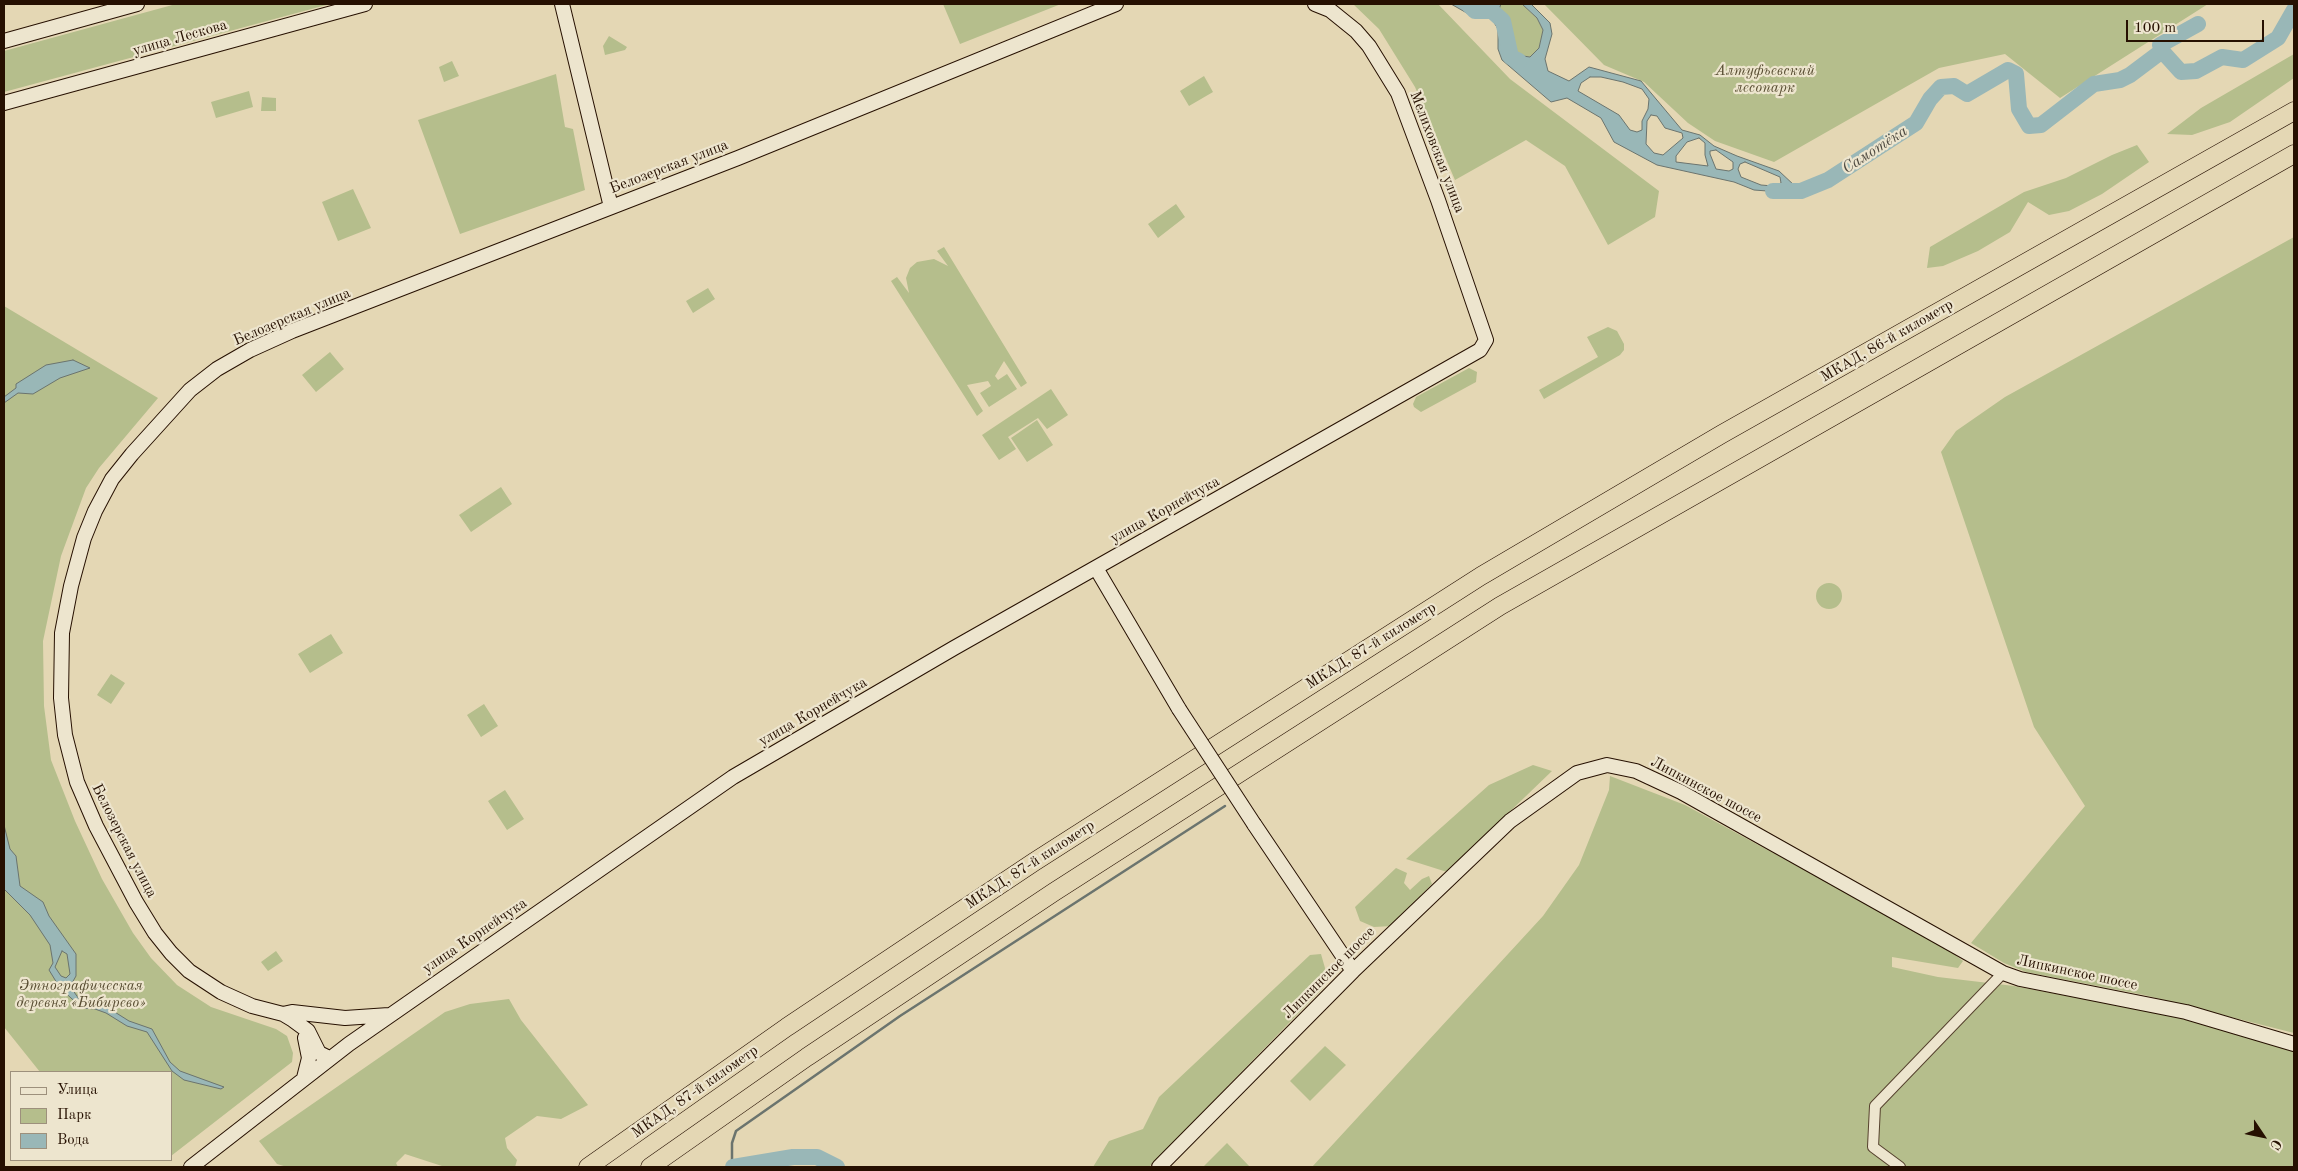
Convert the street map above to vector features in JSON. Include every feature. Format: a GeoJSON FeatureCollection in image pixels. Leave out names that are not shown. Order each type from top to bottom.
{"type":"FeatureCollection","features":[{"type":"Feature","properties":{"kind":"highway","name":"МКАД, 86-й километр"},"geometry":{"type":"LineString","coordinates":[[1481,576],[1731,429],[2294,111]]}},
{"type":"Feature","properties":{"kind":"highway"},"geometry":{"type":"LineString","coordinates":[[650,1167],[807,1057],[1054,892],[1500,606],[2294,154]]}},
{"type":"Feature","properties":{"kind":"highway","name":"МКАД, 87-й километр"},"geometry":{"type":"LineString","coordinates":[[588,1167],[787,1027],[1034,862],[1481,576]]}},
{"type":"Feature","properties":{"kind":"street"},"geometry":{"type":"LineString","coordinates":[[4,41],[137,4]]}},
{"type":"Feature","properties":{"kind":"street","name":"улица Лескова"},"geometry":{"type":"LineString","coordinates":[[4,103],[365,4]]}},
{"type":"Feature","properties":{"kind":"street"},"geometry":{"type":"LineString","coordinates":[[562,4],[611,207]]}},
{"type":"Feature","properties":{"kind":"street","name":"Белозерская улица"},"geometry":{"type":"LineString","coordinates":[[329,1058],[319,1053],[308,1031],[299,1024],[282,1014],[252,1006],[221,992],[189,970],[171,953],[155,933],[136,902],[96,826],[77,782],[65,735],[61,698],[60,658],[62,633],[71,586],[95,511],[112,479],[138,447],[190,390],[218,369],[250,350],[292,331],[738,158],[1116,4]]}},
{"type":"Feature","properties":{"kind":"street","name":"Мелиховская улица"},"geometry":{"type":"LineString","coordinates":[[1315,4],[1330,10],[1356,31],[1369,46],[1398,94],[1438,200],[1486,340]]}},
{"type":"Feature","properties":{"kind":"street","name":"улица Корнейчука"},"geometry":{"type":"LineString","coordinates":[[191,1167],[329,1058],[733,778],[1096,568],[1480,350],[1486,340]]}},
{"type":"Feature","properties":{"kind":"street"},"geometry":{"type":"LineString","coordinates":[[1096,568],[1179,708],[1353,971]]}},
{"type":"Feature","properties":{"kind":"street","name":"Липкинское шоссе"},"geometry":{"type":"LineString","coordinates":[[1159,1167],[1353,971],[1510,821],[1577,773],[1607,765],[1636,771],[1681,792],[2003,974],[2186,1012],[2294,1044]]}},
{"type":"Feature","properties":{"kind":"street"},"geometry":{"type":"LineString","coordinates":[[1900,1167],[1873,1147],[1876,1106],[2003,974]]}},
{"type":"Feature","properties":{"kind":"street","name":"Белозерская улица"},"geometry":{"type":"LineString","coordinates":[[282,1014],[292,1012],[345,1018],[389,1015]]}},
{"type":"Feature","properties":{"kind":"street"},"geometry":{"type":"LineString","coordinates":[[345,1018],[351,1024],[354,1032],[349,1044]]}},
{"type":"Feature","properties":{"kind":"street"},"geometry":{"type":"LineString","coordinates":[[299,1024],[304,1034],[309,1058],[304,1078]]}},
{"type":"Feature","properties":{"kind":"green space"},"geometry":{"type":"Polygon","coordinates":[[[176,4],[330,4],[4,92],[4,51],[176,4]]]}},
{"type":"Feature","properties":{"kind":"green space"},"geometry":{"type":"Polygon","coordinates":[[[943,4],[1061,4],[960,44],[943,4]]]}},
{"type":"Feature","properties":{"kind":"green space"},"geometry":{"type":"Polygon","coordinates":[[[1353,4],[1438,4],[1510,79],[1659,191],[1655,217],[1608,245],[1565,166],[1526,140],[1455,180],[1415,87],[1379,29],[1353,4]]]}},
{"type":"Feature","properties":{"kind":"green space"},"geometry":{"type":"Polygon","coordinates":[[[1501,4],[1522,4],[1537,18],[1543,30],[1539,48],[1531,57],[1516,55],[1504,39],[1498,12],[1501,4]]]}},
{"type":"Feature","properties":{"kind":"green space","name":"Алтуфьевский лесопарк"},"geometry":{"type":"Polygon","coordinates":[[[1544,4],[2208,4],[2060,98],[2005,54],[1939,68],[1774,162],[1715,141],[1688,123],[1644,82],[1604,65],[1544,4]]]}},
{"type":"Feature","properties":{"kind":"green space"},"geometry":{"type":"Polygon","coordinates":[[[609,36],[627,47],[625,50],[605,55],[603,46],[609,36]]]}},
{"type":"Feature","properties":{"kind":"green space"},"geometry":{"type":"Polygon","coordinates":[[[2294,54],[2294,78],[2230,122],[2192,135],[2167,134],[2201,108],[2294,54]]]}},
{"type":"Feature","properties":{"kind":"green space"},"geometry":{"type":"Polygon","coordinates":[[[452,61],[459,76],[444,82],[439,67],[452,61]]]}},
{"type":"Feature","properties":{"kind":"green space"},"geometry":{"type":"Polygon","coordinates":[[[556,74],[565,127],[573,129],[585,190],[460,234],[418,120],[556,74]]]}},
{"type":"Feature","properties":{"kind":"green space"},"geometry":{"type":"Polygon","coordinates":[[[1204,76],[1213,92],[1189,106],[1180,91],[1204,76]]]}},
{"type":"Feature","properties":{"kind":"green space"},"geometry":{"type":"Polygon","coordinates":[[[249,91],[253,107],[216,118],[211,102],[249,91]]]}},
{"type":"Feature","properties":{"kind":"green space"},"geometry":{"type":"Polygon","coordinates":[[[262,97],[276,98],[276,111],[261,111],[262,97]]]}},
{"type":"Feature","properties":{"kind":"green space"},"geometry":{"type":"Polygon","coordinates":[[[2137,145],[2149,162],[2102,194],[2069,211],[2049,215],[2028,202],[2010,232],[1978,251],[1943,266],[1927,268],[1930,247],[2024,192],[2066,178],[2137,145]]]}},
{"type":"Feature","properties":{"kind":"green space"},"geometry":{"type":"Polygon","coordinates":[[[353,189],[371,228],[338,241],[322,202],[353,189]]]}},
{"type":"Feature","properties":{"kind":"green space"},"geometry":{"type":"Polygon","coordinates":[[[1176,204],[1185,217],[1158,238],[1148,224],[1176,204]]]}},
{"type":"Feature","properties":{"kind":"green space"},"geometry":{"type":"Polygon","coordinates":[[[2294,237],[2294,1033],[2144,995],[2026,972],[2004,963],[1971,943],[2085,806],[2034,727],[1941,452],[1956,431],[2005,397],[2294,237]]]}},
{"type":"Feature","properties":{"kind":"green space"},"geometry":{"type":"Polygon","coordinates":[[[944,247],[1027,383],[1021,387],[1004,361],[995,376],[998,380],[1007,374],[1017,389],[989,407],[980,393],[991,386],[988,381],[967,385],[983,411],[977,416],[891,281],[897,277],[909,293],[906,278],[910,268],[917,262],[934,259],[948,266],[937,251],[944,247]]]}},
{"type":"Feature","properties":{"kind":"green space"},"geometry":{"type":"Polygon","coordinates":[[[708,288],[715,299],[693,313],[686,301],[708,288]]]}},
{"type":"Feature","properties":{"kind":"green space","name":"Этнографическая деревня «Бибирево»"},"geometry":{"type":"Polygon","coordinates":[[[4,306],[158,398],[99,468],[86,488],[61,556],[43,641],[44,706],[51,760],[75,821],[102,879],[133,933],[151,958],[177,985],[211,1007],[276,1029],[287,1036],[293,1053],[292,1062],[172,1155],[172,1071],[39,1071],[4,1027],[4,306]]]}},
{"type":"Feature","properties":{"kind":"green space"},"geometry":{"type":"Polygon","coordinates":[[[1608,327],[1617,331],[1624,344],[1624,350],[1620,355],[1544,399],[1539,390],[1598,357],[1587,337],[1608,327]]]}},
{"type":"Feature","properties":{"kind":"green space"},"geometry":{"type":"Polygon","coordinates":[[[330,352],[344,369],[316,392],[302,375],[330,352]]]}},
{"type":"Feature","properties":{"kind":"green space"},"geometry":{"type":"Polygon","coordinates":[[[1469,368],[1477,372],[1476,382],[1421,412],[1414,407],[1413,404],[1416,397],[1469,368]]]}},
{"type":"Feature","properties":{"kind":"green space"},"geometry":{"type":"Polygon","coordinates":[[[1051,389],[1068,415],[1047,429],[1038,418],[1008,437],[1016,449],[999,460],[982,435],[1051,389]]]}},
{"type":"Feature","properties":{"kind":"green space"},"geometry":{"type":"Polygon","coordinates":[[[1037,420],[1053,445],[1027,462],[1011,438],[1037,420]]]}},
{"type":"Feature","properties":{"kind":"green space"},"geometry":{"type":"Polygon","coordinates":[[[501,487],[512,504],[471,532],[459,515],[501,487]]]}},
{"type":"Feature","properties":{"kind":"green space"},"geometry":{"type":"Polygon","coordinates":[[[1829,583],[1838,587],[1842,596],[1838,605],[1829,609],[1820,605],[1816,596],[1820,587],[1829,583]]]}},
{"type":"Feature","properties":{"kind":"green space"},"geometry":{"type":"Polygon","coordinates":[[[331,634],[343,653],[310,673],[298,654],[331,634]]]}},
{"type":"Feature","properties":{"kind":"green space"},"geometry":{"type":"Polygon","coordinates":[[[111,674],[125,683],[111,704],[97,695],[111,674]]]}},
{"type":"Feature","properties":{"kind":"green space"},"geometry":{"type":"Polygon","coordinates":[[[484,704],[498,726],[481,737],[467,715],[484,704]]]}},
{"type":"Feature","properties":{"kind":"green space"},"geometry":{"type":"Polygon","coordinates":[[[1533,765],[1552,771],[1447,872],[1406,859],[1489,785],[1533,765]]]}},
{"type":"Feature","properties":{"kind":"green space"},"geometry":{"type":"Polygon","coordinates":[[[1610,776],[1685,805],[1944,946],[1963,961],[1958,968],[1892,957],[1892,967],[1938,977],[2014,986],[2184,1018],[2294,1049],[2294,1167],[1312,1167],[1543,916],[1579,865],[1609,790],[1610,776]]]}},
{"type":"Feature","properties":{"kind":"green space"},"geometry":{"type":"Polygon","coordinates":[[[505,790],[524,819],[507,830],[488,801],[505,790]]]}},
{"type":"Feature","properties":{"kind":"green space"},"geometry":{"type":"Polygon","coordinates":[[[1396,868],[1407,873],[1404,883],[1410,890],[1422,879],[1429,876],[1432,884],[1392,926],[1374,927],[1360,921],[1355,907],[1396,868]]]}},
{"type":"Feature","properties":{"kind":"green space"},"geometry":{"type":"Polygon","coordinates":[[[276,951],[283,961],[268,971],[261,962],[276,951]]]}},
{"type":"Feature","properties":{"kind":"green space"},"geometry":{"type":"Polygon","coordinates":[[[1321,954],[1325,968],[1323,988],[1149,1167],[1093,1167],[1109,1141],[1143,1129],[1159,1097],[1310,955],[1321,954]]]}},
{"type":"Feature","properties":{"kind":"green space"},"geometry":{"type":"Polygon","coordinates":[[[509,999],[521,1020],[588,1105],[561,1119],[537,1116],[505,1138],[507,1148],[517,1160],[515,1167],[445,1167],[405,1154],[396,1163],[398,1167],[287,1167],[277,1164],[259,1141],[445,1012],[470,1004],[509,999]]]}},
{"type":"Feature","properties":{"kind":"green space"},"geometry":{"type":"Polygon","coordinates":[[[1325,1046],[1346,1065],[1310,1101],[1290,1081],[1325,1046]]]}},
{"type":"Feature","properties":{"kind":"green space"},"geometry":{"type":"Polygon","coordinates":[[[1227,1143],[1250,1167],[1203,1167],[1227,1143]]]}},
{"type":"Feature","properties":{"kind":"water"},"geometry":{"type":"Polygon","coordinates":[[[1451,4],[1501,4],[1498,12],[1504,39],[1516,55],[1530,57],[1539,48],[1543,30],[1537,18],[1522,4],[1531,4],[1550,23],[1552,34],[1545,59],[1548,71],[1569,81],[1589,67],[1641,81],[1682,130],[1700,135],[1714,146],[1737,156],[1779,171],[1795,186],[1794,193],[1754,190],[1734,182],[1657,165],[1614,142],[1601,118],[1567,98],[1551,102],[1502,60],[1498,49],[1498,29],[1490,16],[1482,14],[1472,16],[1451,4]],[[1590,77],[1581,83],[1578,91],[1619,115],[1630,130],[1637,132],[1642,130],[1642,121],[1648,109],[1649,99],[1642,89],[1601,77],[1590,77]],[[1651,115],[1647,121],[1646,144],[1654,153],[1663,155],[1683,138],[1682,133],[1665,128],[1657,116],[1651,115]],[[1699,138],[1687,142],[1676,156],[1676,162],[1708,166],[1705,155],[1705,143],[1699,138]],[[1716,150],[1710,151],[1716,169],[1729,171],[1733,169],[1733,162],[1716,150]],[[1745,162],[1740,164],[1738,169],[1741,177],[1761,185],[1773,186],[1781,183],[1780,177],[1745,162]]]}},
{"type":"Feature","properties":{"kind":"water"},"geometry":{"type":"Polygon","coordinates":[[[73,360],[90,368],[60,378],[33,394],[18,393],[4,403],[4,397],[16,388],[16,384],[46,365],[73,360]]]}},
{"type":"Feature","properties":{"kind":"water"},"geometry":{"type":"Polygon","coordinates":[[[4,825],[10,849],[16,856],[20,886],[43,902],[49,916],[76,954],[76,976],[72,983],[72,989],[79,999],[87,1002],[94,998],[98,1005],[110,1009],[129,1021],[152,1029],[170,1062],[180,1071],[224,1087],[221,1089],[184,1080],[172,1071],[147,1032],[127,1026],[106,1013],[95,1009],[82,1008],[60,988],[49,970],[53,963],[50,945],[30,915],[4,889],[4,825]],[[62,951],[55,967],[61,976],[66,978],[70,974],[67,954],[62,951]]]}},
{"type":"Feature","properties":{"kind":"waterway","name":"Самотёка"},"geometry":{"type":"LineString","coordinates":[[1468,4],[1475,11],[1492,11],[1503,21],[1511,57],[1519,61]]}},
{"type":"Feature","properties":{"kind":"waterway","name":"Самотёка"},"geometry":{"type":"LineString","coordinates":[[1773,191],[1801,191],[1828,180],[1916,123],[1930,99],[1941,87],[1954,86],[1967,94],[2008,70],[2016,74],[2019,109],[2029,126],[2041,125],[2094,84],[2120,80],[2130,75],[2162,51],[2181,72],[2196,71],[2222,57],[2243,60],[2278,38],[2294,10]]}},
{"type":"Feature","properties":{"kind":"waterway"},"geometry":{"type":"LineString","coordinates":[[2162,51],[2160,45],[2198,24]]}},
{"type":"Feature","properties":{"kind":"waterway"},"geometry":{"type":"LineString","coordinates":[[732,1167],[732,1143],[736,1131],[900,1016],[1225,806]]}},
{"type":"Feature","properties":{"kind":"waterway"},"geometry":{"type":"LineString","coordinates":[[733,1167],[793,1157],[817,1157],[837,1167]]}}]}
